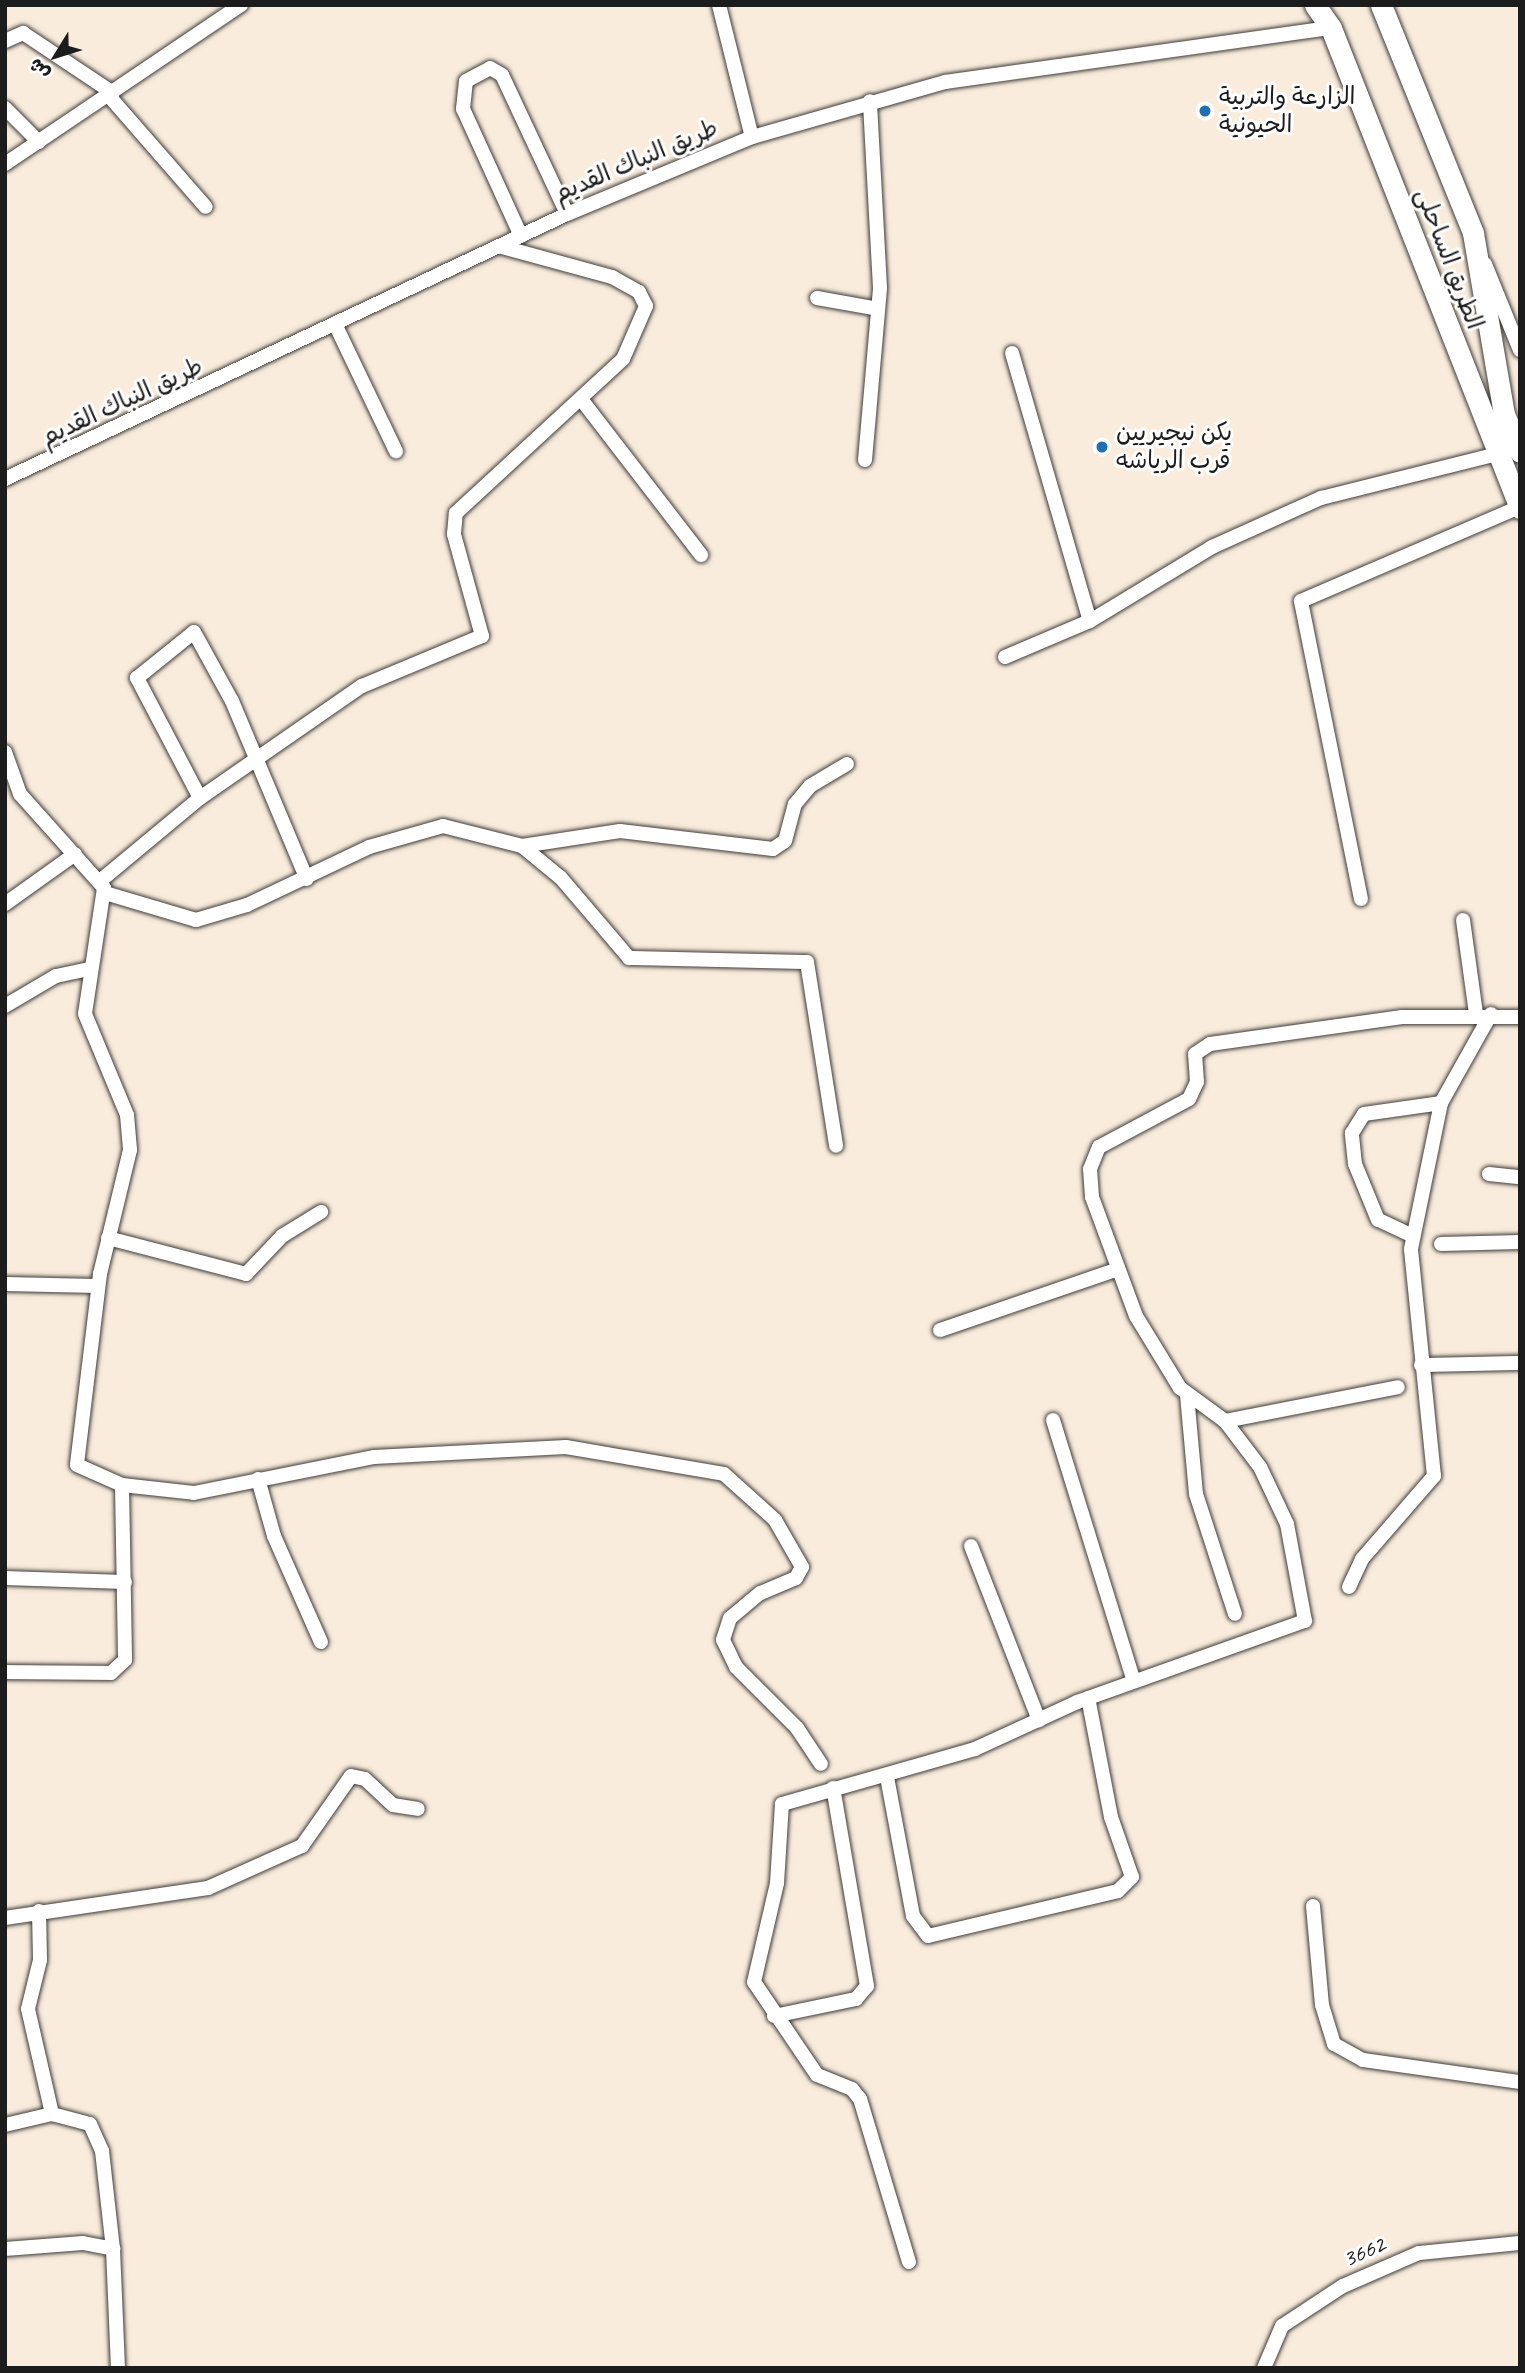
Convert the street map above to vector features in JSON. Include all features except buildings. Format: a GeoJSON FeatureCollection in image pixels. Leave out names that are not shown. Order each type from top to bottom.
{"type":"FeatureCollection","features":[{"type":"Feature","properties":{"kind":"highway","name":"الطريق الساحلى"},"geometry":{"type":"LineString","coordinates":[[1315,5],[1331,28],[1509,453]]}},
{"type":"Feature","properties":{"kind":"highway","name":"الطريق الساحلى"},"geometry":{"type":"LineString","coordinates":[[1381,5],[1473,233],[1520,508]]}},
{"type":"Feature","properties":{"kind":"street"},"geometry":{"type":"LineString","coordinates":[[5,164],[242,5]]}},
{"type":"Feature","properties":{"kind":"street"},"geometry":{"type":"LineString","coordinates":[[719,5],[751,137]]}},
{"type":"Feature","properties":{"kind":"street","name":"طريق النباك القديم"},"geometry":{"type":"LineString","coordinates":[[5,479],[336,326],[567,214],[751,137],[870,101],[945,82],[1331,28]]}},
{"type":"Feature","properties":{"kind":"street"},"geometry":{"type":"LineString","coordinates":[[5,41],[23,33],[111,95],[206,206]]}},
{"type":"Feature","properties":{"kind":"street"},"geometry":{"type":"LineString","coordinates":[[521,236],[463,109],[466,81],[490,68],[502,75],[567,214]]}},
{"type":"Feature","properties":{"kind":"street"},"geometry":{"type":"LineString","coordinates":[[864,460],[878,309],[870,101]]}},
{"type":"Feature","properties":{"kind":"street"},"geometry":{"type":"LineString","coordinates":[[5,108],[39,142]]}},
{"type":"Feature","properties":{"kind":"street"},"geometry":{"type":"LineString","coordinates":[[1473,233],[1520,350]]}},
{"type":"Feature","properties":{"kind":"street"},"geometry":{"type":"LineString","coordinates":[[499,246],[591,270],[639,292],[646,306],[636,338],[581,399],[456,513],[454,534],[484,630],[479,641],[362,686],[257,762],[200,798],[102,887],[85,1014],[130,1132],[124,1186],[108,1238],[98,1286],[77,1465],[122,1485],[194,1493],[374,1457],[566,1447],[724,1474],[775,1520],[802,1567],[796,1577],[760,1593],[730,1618],[723,1640],[736,1667],[797,1728],[821,1764]]}},
{"type":"Feature","properties":{"kind":"street"},"geometry":{"type":"LineString","coordinates":[[817,299],[878,309]]}},
{"type":"Feature","properties":{"kind":"street"},"geometry":{"type":"LineString","coordinates":[[336,326],[396,451]]}},
{"type":"Feature","properties":{"kind":"street"},"geometry":{"type":"LineString","coordinates":[[1012,353],[1090,621]]}},
{"type":"Feature","properties":{"kind":"street"},"geometry":{"type":"LineString","coordinates":[[581,399],[701,555]]}},
{"type":"Feature","properties":{"kind":"street"},"geometry":{"type":"LineString","coordinates":[[1005,657],[1090,621],[1212,547],[1321,498],[1509,453]]}},
{"type":"Feature","properties":{"kind":"street"},"geometry":{"type":"LineString","coordinates":[[1361,899],[1301,601],[1520,508]]}},
{"type":"Feature","properties":{"kind":"street"},"geometry":{"type":"LineString","coordinates":[[200,798],[137,678],[190,634],[201,636],[307,879]]}},
{"type":"Feature","properties":{"kind":"street"},"geometry":{"type":"LineString","coordinates":[[5,752],[20,794],[102,887],[196,920],[307,879],[369,847],[443,827],[522,846],[620,831],[773,849],[785,841],[795,804],[810,786],[847,764]]}},
{"type":"Feature","properties":{"kind":"street"},"geometry":{"type":"LineString","coordinates":[[522,846],[561,878],[629,958],[807,962],[836,1146]]}},
{"type":"Feature","properties":{"kind":"street"},"geometry":{"type":"LineString","coordinates":[[5,904],[75,854]]}},
{"type":"Feature","properties":{"kind":"street"},"geometry":{"type":"LineString","coordinates":[[1463,920],[1475,1014]]}},
{"type":"Feature","properties":{"kind":"street"},"geometry":{"type":"LineString","coordinates":[[5,1006],[56,976],[90,969]]}},
{"type":"Feature","properties":{"kind":"street"},"geometry":{"type":"LineString","coordinates":[[1349,1587],[1362,1559],[1434,1476],[1422,1364],[1413,1236],[1441,1103],[1491,1014]]}},
{"type":"Feature","properties":{"kind":"street"},"geometry":{"type":"LineString","coordinates":[[909,2262],[860,2099],[852,2089],[817,2075],[758,1994],[754,1968],[777,1883],[778,1813],[789,1798],[887,1777],[975,1749],[1088,1698],[1305,1621],[1277,1498],[1225,1422],[1188,1395],[1136,1316],[1099,1224],[1090,1169],[1114,1134],[1189,1099],[1200,1050],[1402,1017],[1491,1014],[1520,1017]]}},
{"type":"Feature","properties":{"kind":"street"},"geometry":{"type":"LineString","coordinates":[[1413,1236],[1388,1228],[1372,1210],[1354,1164],[1352,1133],[1364,1114],[1441,1103]]}},
{"type":"Feature","properties":{"kind":"street"},"geometry":{"type":"LineString","coordinates":[[1489,1174],[1520,1177]]}},
{"type":"Feature","properties":{"kind":"street"},"geometry":{"type":"LineString","coordinates":[[108,1238],[246,1274],[282,1236],[321,1212]]}},
{"type":"Feature","properties":{"kind":"street"},"geometry":{"type":"LineString","coordinates":[[1441,1244],[1520,1242]]}},
{"type":"Feature","properties":{"kind":"street"},"geometry":{"type":"LineString","coordinates":[[940,1330],[1118,1269]]}},
{"type":"Feature","properties":{"kind":"street"},"geometry":{"type":"LineString","coordinates":[[5,1284],[98,1286]]}},
{"type":"Feature","properties":{"kind":"street"},"geometry":{"type":"LineString","coordinates":[[1422,1364],[1520,1363]]}},
{"type":"Feature","properties":{"kind":"street"},"geometry":{"type":"LineString","coordinates":[[1225,1422],[1398,1387]]}},
{"type":"Feature","properties":{"kind":"street"},"geometry":{"type":"LineString","coordinates":[[1188,1395],[1196,1494],[1235,1614]]}},
{"type":"Feature","properties":{"kind":"street"},"geometry":{"type":"LineString","coordinates":[[1053,1420],[1134,1681]]}},
{"type":"Feature","properties":{"kind":"street"},"geometry":{"type":"LineString","coordinates":[[258,1479],[274,1536],[321,1642]]}},
{"type":"Feature","properties":{"kind":"street"},"geometry":{"type":"LineString","coordinates":[[5,1672],[119,1670],[125,1583],[122,1485]]}},
{"type":"Feature","properties":{"kind":"street"},"geometry":{"type":"LineString","coordinates":[[971,1546],[1039,1720]]}},
{"type":"Feature","properties":{"kind":"street"},"geometry":{"type":"LineString","coordinates":[[5,1578],[125,1583]]}},
{"type":"Feature","properties":{"kind":"street"},"geometry":{"type":"LineString","coordinates":[[887,1777],[913,1916],[928,1936],[1118,1891],[1132,1877],[1111,1817],[1088,1698]]}},
{"type":"Feature","properties":{"kind":"street"},"geometry":{"type":"LineString","coordinates":[[5,1917],[219,1883],[302,1846],[351,1776],[365,1779],[393,1805],[418,1809]]}},
{"type":"Feature","properties":{"kind":"street"},"geometry":{"type":"LineString","coordinates":[[774,2016],[856,1999],[867,1986],[833,1788]]}},
{"type":"Feature","properties":{"kind":"street"},"geometry":{"type":"LineString","coordinates":[[1312,1906],[1322,2005],[1334,2044],[1363,2060],[1520,2082]]}},
{"type":"Feature","properties":{"kind":"street"},"geometry":{"type":"LineString","coordinates":[[39,1911],[40,1960],[28,2009],[52,2114]]}},
{"type":"Feature","properties":{"kind":"street"},"geometry":{"type":"LineString","coordinates":[[5,2125],[52,2114],[90,2124],[102,2151],[113,2249],[118,2368]]}},
{"type":"Feature","properties":{"kind":"street"},"geometry":{"type":"LineString","coordinates":[[5,2249],[83,2243],[113,2249]]}},
{"type":"Feature","properties":{"kind":"street","name":"3662"},"geometry":{"type":"LineString","coordinates":[[1265,2368],[1282,2326],[1343,2286],[1419,2253],[1520,2243]]}},
{"type":"Feature","properties":{"kind":"place","name":"الزارعة والتربية الحيونية"},"geometry":{"type":"Point","coordinates":[1205,111]}},
{"type":"Feature","properties":{"kind":"place","name":"يكن نيجيريين قرب الرياشه"},"geometry":{"type":"Point","coordinates":[1102,447]}}]}
